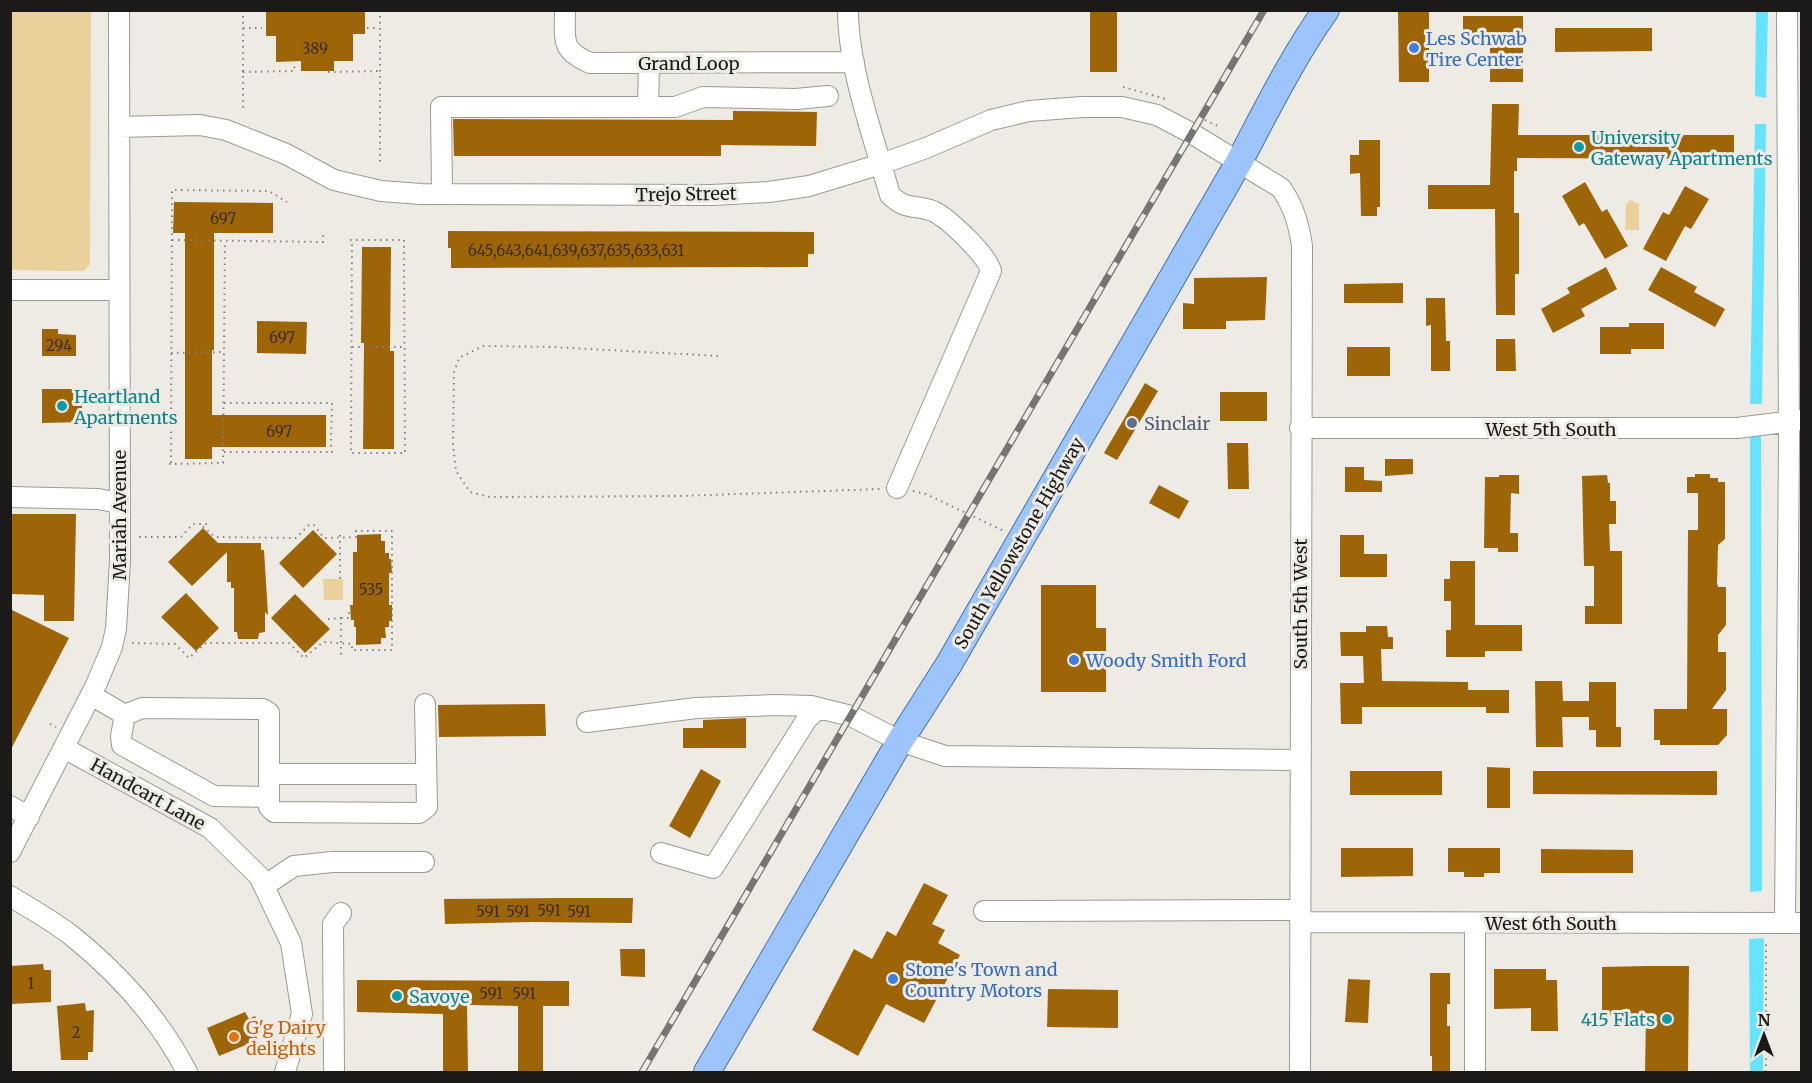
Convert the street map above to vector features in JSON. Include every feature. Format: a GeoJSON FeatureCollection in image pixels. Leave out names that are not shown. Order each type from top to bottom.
{"type":"FeatureCollection","features":[{"type":"Feature","properties":{"kind":"main road","name":"South Yellowstone Highway"},"geometry":{"type":"LineString","coordinates":[[707,1072],[900,741],[949,664],[1239,162],[1281,82],[1326,10]]}},
{"type":"Feature","properties":{"kind":"street","name":"Mariah Avenue"},"geometry":{"type":"LineString","coordinates":[[10,852],[91,695],[112,647],[116,628],[120,560],[119,10]]}},
{"type":"Feature","properties":{"kind":"street","name":"Grand Loop"},"geometry":{"type":"LineString","coordinates":[[565,10],[565,42],[573,56],[590,63],[854,63]]}},
{"type":"Feature","properties":{"kind":"street"},"geometry":{"type":"LineString","coordinates":[[848,10],[848,27],[854,63],[890,195],[906,207],[933,212],[950,223],[987,262],[991,271],[897,488]]}},
{"type":"Feature","properties":{"kind":"street"},"geometry":{"type":"LineString","coordinates":[[1788,10],[1795,420],[1793,923]]}},
{"type":"Feature","properties":{"kind":"street"},"geometry":{"type":"LineString","coordinates":[[648,107],[649,63]]}},
{"type":"Feature","properties":{"kind":"street"},"geometry":{"type":"LineString","coordinates":[[442,194],[441,107],[648,107],[675,106],[703,97],[796,99],[828,96]]}},
{"type":"Feature","properties":{"kind":"street","name":"Trejo Street"},"geometry":{"type":"LineString","coordinates":[[119,127],[200,125],[221,129],[286,154],[334,180],[381,190],[442,194],[712,195],[769,192],[809,186],[881,164],[926,148],[991,120],[1029,111],[1082,106],[1122,107],[1157,115],[1239,162]]}},
{"type":"Feature","properties":{"kind":"street","name":"South 5th West"},"geometry":{"type":"LineString","coordinates":[[1239,162],[1281,188],[1290,202],[1299,225],[1302,246],[1300,1072]]}},
{"type":"Feature","properties":{"kind":"street"},"geometry":{"type":"LineString","coordinates":[[10,290],[119,290]]}},
{"type":"Feature","properties":{"kind":"street","name":"West 5th South"},"geometry":{"type":"LineString","coordinates":[[1300,428],[1737,428],[1795,420]]}},
{"type":"Feature","properties":{"kind":"street"},"geometry":{"type":"LineString","coordinates":[[10,496],[98,499],[120,503]]}},
{"type":"Feature","properties":{"kind":"street"},"geometry":{"type":"LineString","coordinates":[[91,695],[125,715]]}},
{"type":"Feature","properties":{"kind":"street"},"geometry":{"type":"LineString","coordinates":[[125,715],[141,708],[263,709],[269,714],[269,807],[274,812],[420,813],[427,807],[424,704]]}},
{"type":"Feature","properties":{"kind":"street"},"geometry":{"type":"LineString","coordinates":[[587,722],[696,708],[775,705],[819,708],[851,716],[900,741],[945,756],[1300,760]]}},
{"type":"Feature","properties":{"kind":"street"},"geometry":{"type":"LineString","coordinates":[[661,853],[713,868],[807,719],[819,708]]}},
{"type":"Feature","properties":{"kind":"street"},"geometry":{"type":"LineString","coordinates":[[125,715],[121,736],[122,745],[214,796],[269,797]]}},
{"type":"Feature","properties":{"kind":"street","name":"Handcart Lane"},"geometry":{"type":"LineString","coordinates":[[64,748],[210,828],[259,876],[291,943],[302,1014],[285,1072]]}},
{"type":"Feature","properties":{"kind":"street"},"geometry":{"type":"LineString","coordinates":[[269,774],[426,774]]}},
{"type":"Feature","properties":{"kind":"street"},"geometry":{"type":"LineString","coordinates":[[200,822],[214,796]]}},
{"type":"Feature","properties":{"kind":"street"},"geometry":{"type":"LineString","coordinates":[[10,806],[28,817]]}},
{"type":"Feature","properties":{"kind":"street"},"geometry":{"type":"LineString","coordinates":[[264,886],[294,866],[332,862],[424,862]]}},
{"type":"Feature","properties":{"kind":"street"},"geometry":{"type":"LineString","coordinates":[[10,896],[72,936],[123,984],[144,1006],[187,1072]]}},
{"type":"Feature","properties":{"kind":"street","name":"West 6th South"},"geometry":{"type":"LineString","coordinates":[[984,911],[1300,916],[1474,923],[1793,923]]}},
{"type":"Feature","properties":{"kind":"street"},"geometry":{"type":"LineString","coordinates":[[334,1072],[333,924],[341,913]]}},
{"type":"Feature","properties":{"kind":"street"},"geometry":{"type":"LineString","coordinates":[[1474,923],[1474,1072]]}},
{"type":"Feature","properties":{"kind":"path"},"geometry":{"type":"LineString","coordinates":[[243,10],[243,108]]}},
{"type":"Feature","properties":{"kind":"path"},"geometry":{"type":"LineString","coordinates":[[380,10],[380,164]]}},
{"type":"Feature","properties":{"kind":"path"},"geometry":{"type":"LineString","coordinates":[[243,28],[262,28]]}},
{"type":"Feature","properties":{"kind":"path"},"geometry":{"type":"LineString","coordinates":[[367,28],[380,28]]}},
{"type":"Feature","properties":{"kind":"path"},"geometry":{"type":"LineString","coordinates":[[243,72],[294,71],[295,63]]}},
{"type":"Feature","properties":{"kind":"path"},"geometry":{"type":"LineString","coordinates":[[328,72],[380,71]]}},
{"type":"Feature","properties":{"kind":"path"},"geometry":{"type":"LineString","coordinates":[[225,241],[223,463],[170,464],[172,190],[268,192],[287,202]]}},
{"type":"Feature","properties":{"kind":"path"},"geometry":{"type":"LineString","coordinates":[[172,240],[323,242],[323,238]]}},
{"type":"Feature","properties":{"kind":"path"},"geometry":{"type":"LineString","coordinates":[[351,240],[404,240],[405,453],[350,452],[352,347],[351,240]]}},
{"type":"Feature","properties":{"kind":"path"},"geometry":{"type":"LineString","coordinates":[[718,356],[553,347],[483,346],[459,358],[454,372],[453,444],[456,471],[470,492],[490,497],[680,496],[897,488],[926,494],[1020,539]]}},
{"type":"Feature","properties":{"kind":"path"},"geometry":{"type":"LineString","coordinates":[[352,347],[404,347]]}},
{"type":"Feature","properties":{"kind":"path"},"geometry":{"type":"LineString","coordinates":[[171,353],[224,352]]}},
{"type":"Feature","properties":{"kind":"path"},"geometry":{"type":"LineString","coordinates":[[223,452],[333,452],[332,403],[224,403]]}},
{"type":"Feature","properties":{"kind":"path"},"geometry":{"type":"LineString","coordinates":[[140,537],[181,537],[193,524],[211,524]]}},
{"type":"Feature","properties":{"kind":"path"},"geometry":{"type":"LineString","coordinates":[[132,643],[176,644],[189,658],[206,643],[289,643],[304,658],[323,642],[352,644],[352,650],[392,650],[392,531],[356,531],[356,537],[324,538],[314,525],[309,525],[296,538],[215,537],[200,524]]}},
{"type":"Feature","properties":{"kind":"path"},"geometry":{"type":"LineString","coordinates":[[340,536],[340,580]]}},
{"type":"Feature","properties":{"kind":"path"},"geometry":{"type":"LineString","coordinates":[[328,619],[349,618],[349,609]]}},
{"type":"Feature","properties":{"kind":"path"},"geometry":{"type":"LineString","coordinates":[[341,618],[341,659]]}},
{"type":"Feature","properties":{"kind":"path"},"geometry":{"type":"LineString","coordinates":[[50,724],[56,727]]}},
{"type":"Feature","properties":{"kind":"path"},"geometry":{"type":"LineString","coordinates":[[1766,941],[1766,1072]]}},
{"type":"Feature","properties":{"kind":"path"},"geometry":{"type":"LineString","coordinates":[[262,1021],[267,1022]]}},
{"type":"Feature","properties":{"kind":"shaded area"},"geometry":{"type":"Polygon","coordinates":[[[11,10],[91,11],[90,264],[84,271],[11,270],[11,10]]]}},
{"type":"Feature","properties":{"kind":"shaded area"},"geometry":{"type":"Polygon","coordinates":[[[1630,200],[1639,204],[1639,230],[1625,230],[1626,205],[1630,200]]]}},
{"type":"Feature","properties":{"kind":"shaded area"},"geometry":{"type":"Polygon","coordinates":[[[323,579],[343,579],[343,600],[324,600],[323,579]]]}},
{"type":"Feature","properties":{"kind":"water"},"geometry":{"type":"Polygon","coordinates":[[[1756,11],[1768,11],[1766,98],[1755,96],[1756,11]]]}},
{"type":"Feature","properties":{"kind":"water"},"geometry":{"type":"Polygon","coordinates":[[[1755,124],[1766,124],[1762,404],[1750,404],[1755,124]]]}},
{"type":"Feature","properties":{"kind":"water"},"geometry":{"type":"Polygon","coordinates":[[[1750,434],[1761,434],[1762,891],[1750,892],[1750,434]]]}},
{"type":"Feature","properties":{"kind":"water"},"geometry":{"type":"Polygon","coordinates":[[[1764,938],[1763,1072],[1750,1072],[1749,939],[1764,938]]]}},
{"type":"Feature","properties":{"kind":"building"},"geometry":{"type":"Polygon","coordinates":[[[266,10],[365,10],[365,34],[353,34],[353,61],[334,61],[334,71],[301,71],[301,61],[276,62],[276,36],[266,36],[266,10]]]}},
{"type":"Feature","properties":{"kind":"building"},"geometry":{"type":"Polygon","coordinates":[[[1090,10],[1117,10],[1117,72],[1090,72],[1090,10]]]}},
{"type":"Feature","properties":{"kind":"building","name":"Les Schwab Tire Center"},"geometry":{"type":"Polygon","coordinates":[[[1398,10],[1429,10],[1429,82],[1399,82],[1398,10]]]}},
{"type":"Feature","properties":{"kind":"building"},"geometry":{"type":"Polygon","coordinates":[[[1463,16],[1523,16],[1523,82],[1490,82],[1490,43],[1463,43],[1463,16]]]}},
{"type":"Feature","properties":{"kind":"building"},"geometry":{"type":"Polygon","coordinates":[[[1555,28],[1652,28],[1652,51],[1555,52],[1555,28]]]}},
{"type":"Feature","properties":{"kind":"building"},"geometry":{"type":"Polygon","coordinates":[[[1492,104],[1519,104],[1518,135],[1734,135],[1734,159],[1517,158],[1517,171],[1514,171],[1514,213],[1519,213],[1519,274],[1515,274],[1515,315],[1496,315],[1495,209],[1428,209],[1428,185],[1490,185],[1492,104]]]}},
{"type":"Feature","properties":{"kind":"building"},"geometry":{"type":"Polygon","coordinates":[[[733,111],[817,112],[816,146],[721,145],[721,156],[454,156],[453,119],[733,120],[733,111]]]}},
{"type":"Feature","properties":{"kind":"building"},"geometry":{"type":"Polygon","coordinates":[[[1359,140],[1380,140],[1380,207],[1377,207],[1377,216],[1361,216],[1360,173],[1350,174],[1350,155],[1359,155],[1359,140]]]}},
{"type":"Feature","properties":{"kind":"building"},"geometry":{"type":"Polygon","coordinates":[[[1585,182],[1602,212],[1607,209],[1628,246],[1605,259],[1584,223],[1579,226],[1562,196],[1585,182]]]}},
{"type":"Feature","properties":{"kind":"building"},"geometry":{"type":"Polygon","coordinates":[[[1685,186],[1709,199],[1691,229],[1685,226],[1666,261],[1643,249],[1663,212],[1669,215],[1685,186]]]}},
{"type":"Feature","properties":{"kind":"building"},"geometry":{"type":"Polygon","coordinates":[[[174,202],[273,203],[273,233],[214,233],[212,415],[326,415],[326,447],[212,447],[212,459],[185,459],[185,233],[173,233],[174,202]]]}},
{"type":"Feature","properties":{"kind":"building"},"geometry":{"type":"Polygon","coordinates":[[[448,231],[814,232],[814,254],[808,254],[808,267],[451,268],[448,231]]]}},
{"type":"Feature","properties":{"kind":"building"},"geometry":{"type":"Polygon","coordinates":[[[362,247],[391,247],[390,351],[394,351],[394,449],[363,449],[362,247]]]}},
{"type":"Feature","properties":{"kind":"building"},"geometry":{"type":"Polygon","coordinates":[[[1606,267],[1617,289],[1581,309],[1585,316],[1553,333],[1541,309],[1570,293],[1567,288],[1606,267]]]}},
{"type":"Feature","properties":{"kind":"building"},"geometry":{"type":"Polygon","coordinates":[[[1661,267],[1697,287],[1694,292],[1725,309],[1715,327],[1648,290],[1661,267]]]}},
{"type":"Feature","properties":{"kind":"building"},"geometry":{"type":"Polygon","coordinates":[[[1267,277],[1265,320],[1226,321],[1226,329],[1183,329],[1183,303],[1194,304],[1194,278],[1267,277]]]}},
{"type":"Feature","properties":{"kind":"building"},"geometry":{"type":"Polygon","coordinates":[[[1403,283],[1403,303],[1344,303],[1344,284],[1403,283]]]}},
{"type":"Feature","properties":{"kind":"building"},"geometry":{"type":"Polygon","coordinates":[[[1426,298],[1445,298],[1446,341],[1450,341],[1450,371],[1431,371],[1431,325],[1426,326],[1426,298]]]}},
{"type":"Feature","properties":{"kind":"building"},"geometry":{"type":"Polygon","coordinates":[[[257,321],[307,322],[306,354],[257,353],[257,321]]]}},
{"type":"Feature","properties":{"kind":"building"},"geometry":{"type":"Polygon","coordinates":[[[1629,323],[1664,323],[1664,349],[1631,349],[1631,354],[1600,354],[1600,327],[1629,327],[1629,323]]]}},
{"type":"Feature","properties":{"kind":"building"},"geometry":{"type":"Polygon","coordinates":[[[42,329],[58,329],[58,334],[76,335],[76,356],[42,356],[42,329]]]}},
{"type":"Feature","properties":{"kind":"building"},"geometry":{"type":"Polygon","coordinates":[[[1496,339],[1515,339],[1516,371],[1496,371],[1496,339]]]}},
{"type":"Feature","properties":{"kind":"building"},"geometry":{"type":"Polygon","coordinates":[[[1347,347],[1390,347],[1390,376],[1347,376],[1347,347]]]}},
{"type":"Feature","properties":{"kind":"building"},"geometry":{"type":"Polygon","coordinates":[[[1145,383],[1158,391],[1117,460],[1104,453],[1145,383]]]}},
{"type":"Feature","properties":{"kind":"building","name":"Heartland Apartments"},"geometry":{"type":"Polygon","coordinates":[[[42,389],[82,389],[82,422],[42,423],[42,389]]]}},
{"type":"Feature","properties":{"kind":"building"},"geometry":{"type":"Polygon","coordinates":[[[1220,392],[1267,392],[1267,421],[1220,421],[1220,392]]]}},
{"type":"Feature","properties":{"kind":"building"},"geometry":{"type":"Polygon","coordinates":[[[1227,443],[1248,443],[1249,489],[1228,489],[1227,443]]]}},
{"type":"Feature","properties":{"kind":"building"},"geometry":{"type":"Polygon","coordinates":[[[1385,459],[1413,459],[1413,474],[1385,476],[1385,459]]]}},
{"type":"Feature","properties":{"kind":"building"},"geometry":{"type":"Polygon","coordinates":[[[1345,467],[1364,467],[1364,480],[1382,481],[1382,492],[1345,492],[1345,467]]]}},
{"type":"Feature","properties":{"kind":"building"},"geometry":{"type":"Polygon","coordinates":[[[1695,474],[1710,474],[1710,478],[1718,478],[1718,482],[1725,482],[1725,539],[1718,545],[1717,583],[1718,587],[1726,587],[1726,625],[1718,635],[1718,652],[1726,652],[1726,690],[1712,709],[1727,709],[1727,735],[1718,745],[1660,745],[1660,740],[1654,740],[1654,709],[1687,709],[1688,530],[1698,530],[1698,493],[1687,493],[1687,477],[1695,477],[1695,474]]]}},
{"type":"Feature","properties":{"kind":"building"},"geometry":{"type":"Polygon","coordinates":[[[1499,475],[1519,475],[1519,494],[1511,493],[1510,533],[1518,533],[1518,552],[1498,552],[1498,548],[1484,548],[1485,477],[1499,477],[1499,475]]]}},
{"type":"Feature","properties":{"kind":"building"},"geometry":{"type":"Polygon","coordinates":[[[1607,475],[1608,483],[1610,483],[1610,501],[1616,501],[1616,524],[1609,524],[1610,551],[1622,551],[1622,624],[1585,624],[1585,606],[1594,606],[1594,566],[1584,566],[1582,476],[1607,475]]]}},
{"type":"Feature","properties":{"kind":"building"},"geometry":{"type":"Polygon","coordinates":[[[1159,485],[1189,501],[1179,519],[1149,503],[1159,485]]]}},
{"type":"Feature","properties":{"kind":"building"},"geometry":{"type":"Polygon","coordinates":[[[10,514],[76,514],[74,621],[44,621],[44,595],[10,594],[10,514]]]}},
{"type":"Feature","properties":{"kind":"building"},"geometry":{"type":"Polygon","coordinates":[[[203,528],[218,543],[261,543],[261,550],[264,550],[268,615],[265,612],[265,632],[259,633],[258,639],[238,639],[237,632],[234,632],[234,588],[231,588],[231,582],[227,582],[227,552],[192,586],[168,562],[203,528]]]}},
{"type":"Feature","properties":{"kind":"building"},"geometry":{"type":"Polygon","coordinates":[[[313,530],[337,554],[303,588],[279,563],[313,530]]]}},
{"type":"Feature","properties":{"kind":"building"},"geometry":{"type":"Polygon","coordinates":[[[381,534],[381,541],[385,541],[385,553],[389,553],[389,559],[391,559],[389,605],[392,605],[392,621],[389,621],[389,627],[385,627],[386,638],[381,638],[381,644],[356,645],[356,627],[354,627],[354,620],[351,620],[350,605],[353,605],[353,552],[357,552],[357,535],[381,534]]]}},
{"type":"Feature","properties":{"kind":"building"},"geometry":{"type":"Polygon","coordinates":[[[1340,535],[1364,535],[1364,554],[1387,554],[1387,577],[1340,577],[1340,535]]]}},
{"type":"Feature","properties":{"kind":"building"},"geometry":{"type":"Polygon","coordinates":[[[1450,561],[1475,561],[1475,625],[1522,625],[1522,651],[1485,651],[1485,657],[1446,657],[1446,630],[1451,630],[1451,601],[1444,601],[1444,579],[1450,579],[1450,561]]]}},
{"type":"Feature","properties":{"kind":"building","name":"Woody Smith Ford"},"geometry":{"type":"Polygon","coordinates":[[[1041,585],[1096,585],[1096,628],[1106,628],[1106,692],[1041,692],[1041,585]]]}},
{"type":"Feature","properties":{"kind":"building"},"geometry":{"type":"Polygon","coordinates":[[[186,593],[219,628],[196,651],[161,617],[186,593]]]}},
{"type":"Feature","properties":{"kind":"building"},"geometry":{"type":"Polygon","coordinates":[[[295,594],[330,629],[305,653],[271,618],[295,594]]]}},
{"type":"Feature","properties":{"kind":"building"},"geometry":{"type":"Polygon","coordinates":[[[10,609],[69,638],[10,751],[10,609]]]}},
{"type":"Feature","properties":{"kind":"building"},"geometry":{"type":"Polygon","coordinates":[[[1366,626],[1387,626],[1388,637],[1393,637],[1393,649],[1381,649],[1382,681],[1468,682],[1468,690],[1509,690],[1509,713],[1486,713],[1486,707],[1362,707],[1362,724],[1341,724],[1340,683],[1364,683],[1363,656],[1341,656],[1340,632],[1366,632],[1366,626]]]}},
{"type":"Feature","properties":{"kind":"building"},"geometry":{"type":"Polygon","coordinates":[[[1535,681],[1562,681],[1563,701],[1589,701],[1589,682],[1616,682],[1616,727],[1621,727],[1621,747],[1596,747],[1596,730],[1589,730],[1589,717],[1562,717],[1563,747],[1536,747],[1535,681]]]}},
{"type":"Feature","properties":{"kind":"building"},"geometry":{"type":"Polygon","coordinates":[[[545,704],[546,736],[439,737],[438,705],[545,704]]]}},
{"type":"Feature","properties":{"kind":"building"},"geometry":{"type":"Polygon","coordinates":[[[746,718],[746,748],[683,748],[683,728],[703,728],[703,720],[746,718]]]}},
{"type":"Feature","properties":{"kind":"building"},"geometry":{"type":"Polygon","coordinates":[[[1487,767],[1510,768],[1510,808],[1487,808],[1487,767]]]}},
{"type":"Feature","properties":{"kind":"building"},"geometry":{"type":"Polygon","coordinates":[[[701,769],[721,781],[690,838],[669,826],[701,769]]]}},
{"type":"Feature","properties":{"kind":"building"},"geometry":{"type":"Polygon","coordinates":[[[1350,771],[1442,771],[1442,795],[1350,795],[1350,771]]]}},
{"type":"Feature","properties":{"kind":"building"},"geometry":{"type":"Polygon","coordinates":[[[1533,771],[1717,771],[1717,795],[1533,794],[1533,771]]]}},
{"type":"Feature","properties":{"kind":"building"},"geometry":{"type":"Polygon","coordinates":[[[1341,848],[1413,848],[1413,876],[1341,877],[1341,848]]]}},
{"type":"Feature","properties":{"kind":"building"},"geometry":{"type":"Polygon","coordinates":[[[1448,848],[1500,848],[1500,873],[1484,873],[1484,877],[1464,877],[1464,872],[1448,872],[1448,848]]]}},
{"type":"Feature","properties":{"kind":"building"},"geometry":{"type":"Polygon","coordinates":[[[1541,849],[1633,850],[1633,873],[1541,873],[1541,849]]]}},
{"type":"Feature","properties":{"kind":"building","name":"Stone's Town and Country Motors"},"geometry":{"type":"Polygon","coordinates":[[[924,883],[948,895],[932,924],[945,930],[938,943],[960,955],[924,1023],[886,1004],[858,1056],[812,1030],[854,949],[872,959],[887,931],[896,936],[924,883]]]}},
{"type":"Feature","properties":{"kind":"building"},"geometry":{"type":"Polygon","coordinates":[[[633,898],[632,923],[445,924],[444,899],[633,898]]]}},
{"type":"Feature","properties":{"kind":"building"},"geometry":{"type":"Polygon","coordinates":[[[620,949],[645,949],[645,977],[621,976],[620,949]]]}},
{"type":"Feature","properties":{"kind":"building"},"geometry":{"type":"Polygon","coordinates":[[[43,964],[44,970],[51,970],[51,1002],[10,1004],[10,966],[43,964]]]}},
{"type":"Feature","properties":{"kind":"building","name":"415 Flats"},"geometry":{"type":"Polygon","coordinates":[[[1689,966],[1688,1072],[1645,1072],[1646,1015],[1602,1015],[1602,967],[1689,966]]]}},
{"type":"Feature","properties":{"kind":"building"},"geometry":{"type":"Polygon","coordinates":[[[1494,969],[1546,969],[1546,980],[1557,980],[1558,1031],[1531,1031],[1531,1008],[1494,1009],[1494,969]]]}},
{"type":"Feature","properties":{"kind":"building"},"geometry":{"type":"Polygon","coordinates":[[[1430,973],[1450,973],[1447,1026],[1450,1026],[1450,1072],[1432,1072],[1430,973]]]}},
{"type":"Feature","properties":{"kind":"building"},"geometry":{"type":"Polygon","coordinates":[[[1348,979],[1370,980],[1368,1023],[1345,1022],[1348,979]]]}},
{"type":"Feature","properties":{"kind":"building"},"geometry":{"type":"Polygon","coordinates":[[[357,980],[569,981],[569,1006],[543,1006],[543,1071],[518,1072],[518,1006],[467,1005],[468,1072],[443,1072],[443,1014],[357,1012],[357,980]]]}},
{"type":"Feature","properties":{"kind":"building"},"geometry":{"type":"Polygon","coordinates":[[[1048,989],[1118,990],[1118,1028],[1047,1027],[1048,989]]]}},
{"type":"Feature","properties":{"kind":"building"},"geometry":{"type":"Polygon","coordinates":[[[85,1003],[86,1011],[94,1010],[93,1052],[88,1052],[88,1060],[61,1060],[57,1006],[85,1003]]]}},
{"type":"Feature","properties":{"kind":"building","name":"G'g Dairy delights"},"geometry":{"type":"Polygon","coordinates":[[[245,1012],[249,1019],[255,1016],[261,1031],[255,1033],[258,1040],[219,1056],[207,1028],[245,1012]]]}},
{"type":"Feature","properties":{"kind":"railway"},"geometry":{"type":"LineString","coordinates":[[642,1072],[1264,10]]}},
{"type":"Feature","properties":{"kind":"place","name":"Les Schwab Tire Center"},"geometry":{"type":"Point","coordinates":[1414,48]}},
{"type":"Feature","properties":{"kind":"place","name":"University Gateway Apartments"},"geometry":{"type":"Point","coordinates":[1579,147]}},
{"type":"Feature","properties":{"kind":"place","name":"Heartland Apartments"},"geometry":{"type":"Point","coordinates":[62,406]}},
{"type":"Feature","properties":{"kind":"place","name":"Sinclair"},"geometry":{"type":"Point","coordinates":[1132,423]}},
{"type":"Feature","properties":{"kind":"place","name":"Woody Smith Ford"},"geometry":{"type":"Point","coordinates":[1074,660]}},
{"type":"Feature","properties":{"kind":"place","name":"Stone's Town and Country Motors"},"geometry":{"type":"Point","coordinates":[893,979]}},
{"type":"Feature","properties":{"kind":"place","name":"Savoye"},"geometry":{"type":"Point","coordinates":[397,996]}},
{"type":"Feature","properties":{"kind":"place","name":"415 Flats"},"geometry":{"type":"Point","coordinates":[1667,1019]}},
{"type":"Feature","properties":{"kind":"place","name":"G'g Dairy delights"},"geometry":{"type":"Point","coordinates":[234,1037]}}]}
